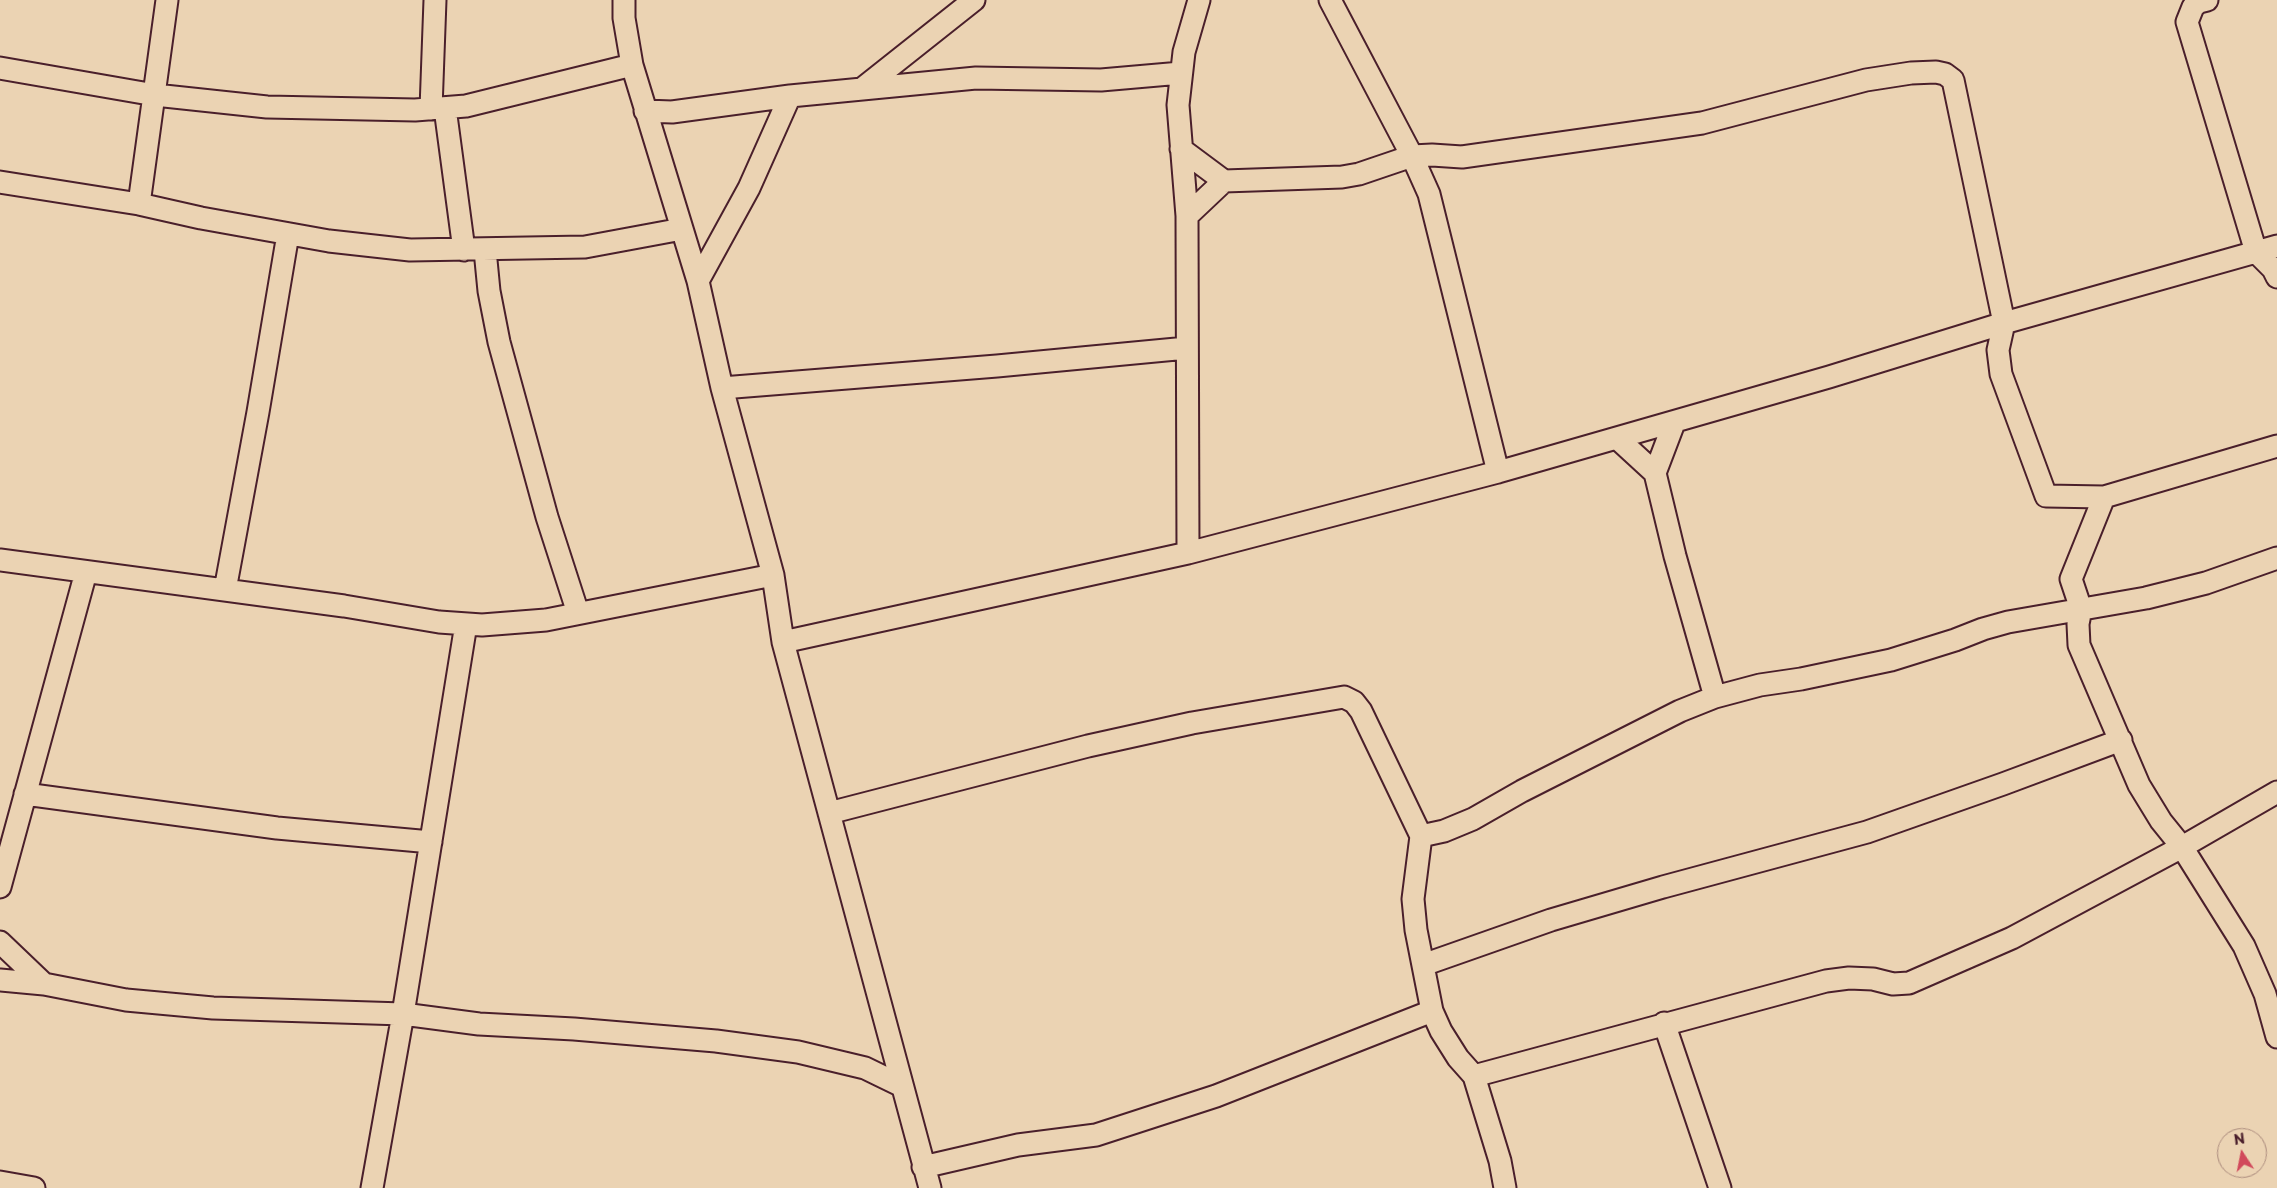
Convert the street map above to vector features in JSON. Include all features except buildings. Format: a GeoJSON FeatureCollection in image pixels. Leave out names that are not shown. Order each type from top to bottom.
{"type":"FeatureCollection","features":[{"type":"Feature","properties":{"kind":"street"},"geometry":{"type":"LineString","coordinates":[[140,204],[167,0]]}},
{"type":"Feature","properties":{"kind":"street"},"geometry":{"type":"LineString","coordinates":[[435,0],[438,108],[464,250]]}},
{"type":"Feature","properties":{"kind":"street"},"geometry":{"type":"LineString","coordinates":[[624,0],[624,18],[632,65],[698,281],[722,388],[773,575],[783,642],[923,1168],[930,1188]]}},
{"type":"Feature","properties":{"kind":"street"},"geometry":{"type":"LineString","coordinates":[[863,88],[974,0]]}},
{"type":"Feature","properties":{"kind":"street"},"geometry":{"type":"LineString","coordinates":[[1188,553],[1187,216],[1178,105],[1184,52],[1199,0]]}},
{"type":"Feature","properties":{"kind":"street"},"geometry":{"type":"LineString","coordinates":[[1330,0],[1412,156],[1429,194],[1498,472]]}},
{"type":"Feature","properties":{"kind":"street"},"geometry":{"type":"LineString","coordinates":[[2207,0],[2193,7],[2187,22],[2256,252],[2277,277]]}},
{"type":"Feature","properties":{"kind":"street"},"geometry":{"type":"LineString","coordinates":[[0,68],[155,96],[267,107],[415,110],[466,106],[632,65]]}},
{"type":"Feature","properties":{"kind":"street"},"geometry":{"type":"LineString","coordinates":[[1181,149],[1224,181],[1342,177],[1359,174],[1412,156],[1462,157],[1702,123],[1866,80],[1911,73],[1936,72],[1946,74],[1953,80],[2004,322],[1998,350],[2001,374],[2046,496],[2104,497],[2277,446]]}},
{"type":"Feature","properties":{"kind":"street"},"geometry":{"type":"LineString","coordinates":[[645,111],[672,112],[790,96],[976,78],[1101,80],[1181,73]]}},
{"type":"Feature","properties":{"kind":"street"},"geometry":{"type":"LineString","coordinates":[[698,281],[749,188],[790,96]]}},
{"type":"Feature","properties":{"kind":"street"},"geometry":{"type":"LineString","coordinates":[[1187,216],[1224,181]]}},
{"type":"Feature","properties":{"kind":"street"},"geometry":{"type":"LineString","coordinates":[[0,182],[140,204],[201,218],[329,241],[410,250],[585,247],[682,229]]}},
{"type":"Feature","properties":{"kind":"street"},"geometry":{"type":"LineString","coordinates":[[225,590],[288,234]]}},
{"type":"Feature","properties":{"kind":"street"},"geometry":{"type":"LineString","coordinates":[[783,642],[1188,553],[1498,472],[1674,423],[2004,322],[2277,246]]}},
{"type":"Feature","properties":{"kind":"street"},"geometry":{"type":"LineString","coordinates":[[485,250],[489,291],[501,351],[547,517],[578,613]]}},
{"type":"Feature","properties":{"kind":"street"},"geometry":{"type":"LineString","coordinates":[[722,388],[997,366],[1187,348]]}},
{"type":"Feature","properties":{"kind":"street"},"geometry":{"type":"LineString","coordinates":[[1655,473],[1674,423]]}},
{"type":"Feature","properties":{"kind":"street"},"geometry":{"type":"LineString","coordinates":[[1618,439],[1655,473],[1675,556],[1715,697]]}},
{"type":"Feature","properties":{"kind":"street"},"geometry":{"type":"LineString","coordinates":[[2104,497],[2071,579],[2081,609],[2078,624],[2079,645],[2139,785],[2161,821],[2182,847],[2244,946],[2265,994],[2277,1037]]}},
{"type":"Feature","properties":{"kind":"street"},"geometry":{"type":"LineString","coordinates":[[1421,836],[1444,831],[1473,819],[1522,791],[1680,711],[1715,697],[1760,685],[1801,679],[1892,660],[1983,629],[2146,598],[2206,583],[2277,558]]}},
{"type":"Feature","properties":{"kind":"street"},"geometry":{"type":"LineString","coordinates":[[0,560],[344,606],[439,622],[482,625],[546,620],[773,575]]}},
{"type":"Feature","properties":{"kind":"street"},"geometry":{"type":"LineString","coordinates":[[0,887],[86,572]]}},
{"type":"Feature","properties":{"kind":"street"},"geometry":{"type":"LineString","coordinates":[[372,1188],[403,1014],[466,624]]}},
{"type":"Feature","properties":{"kind":"street"},"geometry":{"type":"LineString","coordinates":[[830,813],[1107,742],[1192,723],[1344,697],[1354,702],[1361,711],[1421,836],[1414,898],[1416,930],[1432,1010],[1441,1031],[1458,1058],[1474,1076],[1500,1161],[1505,1188]]}},
{"type":"Feature","properties":{"kind":"street"},"geometry":{"type":"LineString","coordinates":[[1423,965],[1551,920],[1867,832],[2004,784],[2121,740]]}},
{"type":"Feature","properties":{"kind":"street"},"geometry":{"type":"LineString","coordinates":[[1474,1076],[1664,1023],[1826,981],[1849,978],[1873,979],[1893,984],[1909,983],[2012,938],[2182,847],[2277,792]]}},
{"type":"Feature","properties":{"kind":"street"},"geometry":{"type":"LineString","coordinates":[[25,794],[277,828],[431,842]]}},
{"type":"Feature","properties":{"kind":"street"},"geometry":{"type":"LineString","coordinates":[[0,942],[44,984]]}},
{"type":"Feature","properties":{"kind":"street"},"geometry":{"type":"LineString","coordinates":[[0,980],[44,984],[126,1000],[213,1008],[403,1014],[479,1024],[574,1029],[716,1041],[798,1052],[865,1068],[902,1086]]}},
{"type":"Feature","properties":{"kind":"street"},"geometry":{"type":"LineString","coordinates":[[923,1168],[1018,1145],[1096,1135],[1216,1096],[1432,1010]]}},
{"type":"Feature","properties":{"kind":"street"},"geometry":{"type":"LineString","coordinates":[[1664,1023],[1720,1188]]}},
{"type":"Feature","properties":{"kind":"street"},"geometry":{"type":"LineString","coordinates":[[865,1068],[890,1044]]}},
{"type":"Feature","properties":{"kind":"street"},"geometry":{"type":"LineString","coordinates":[[0,1182],[34,1188]]}}]}
